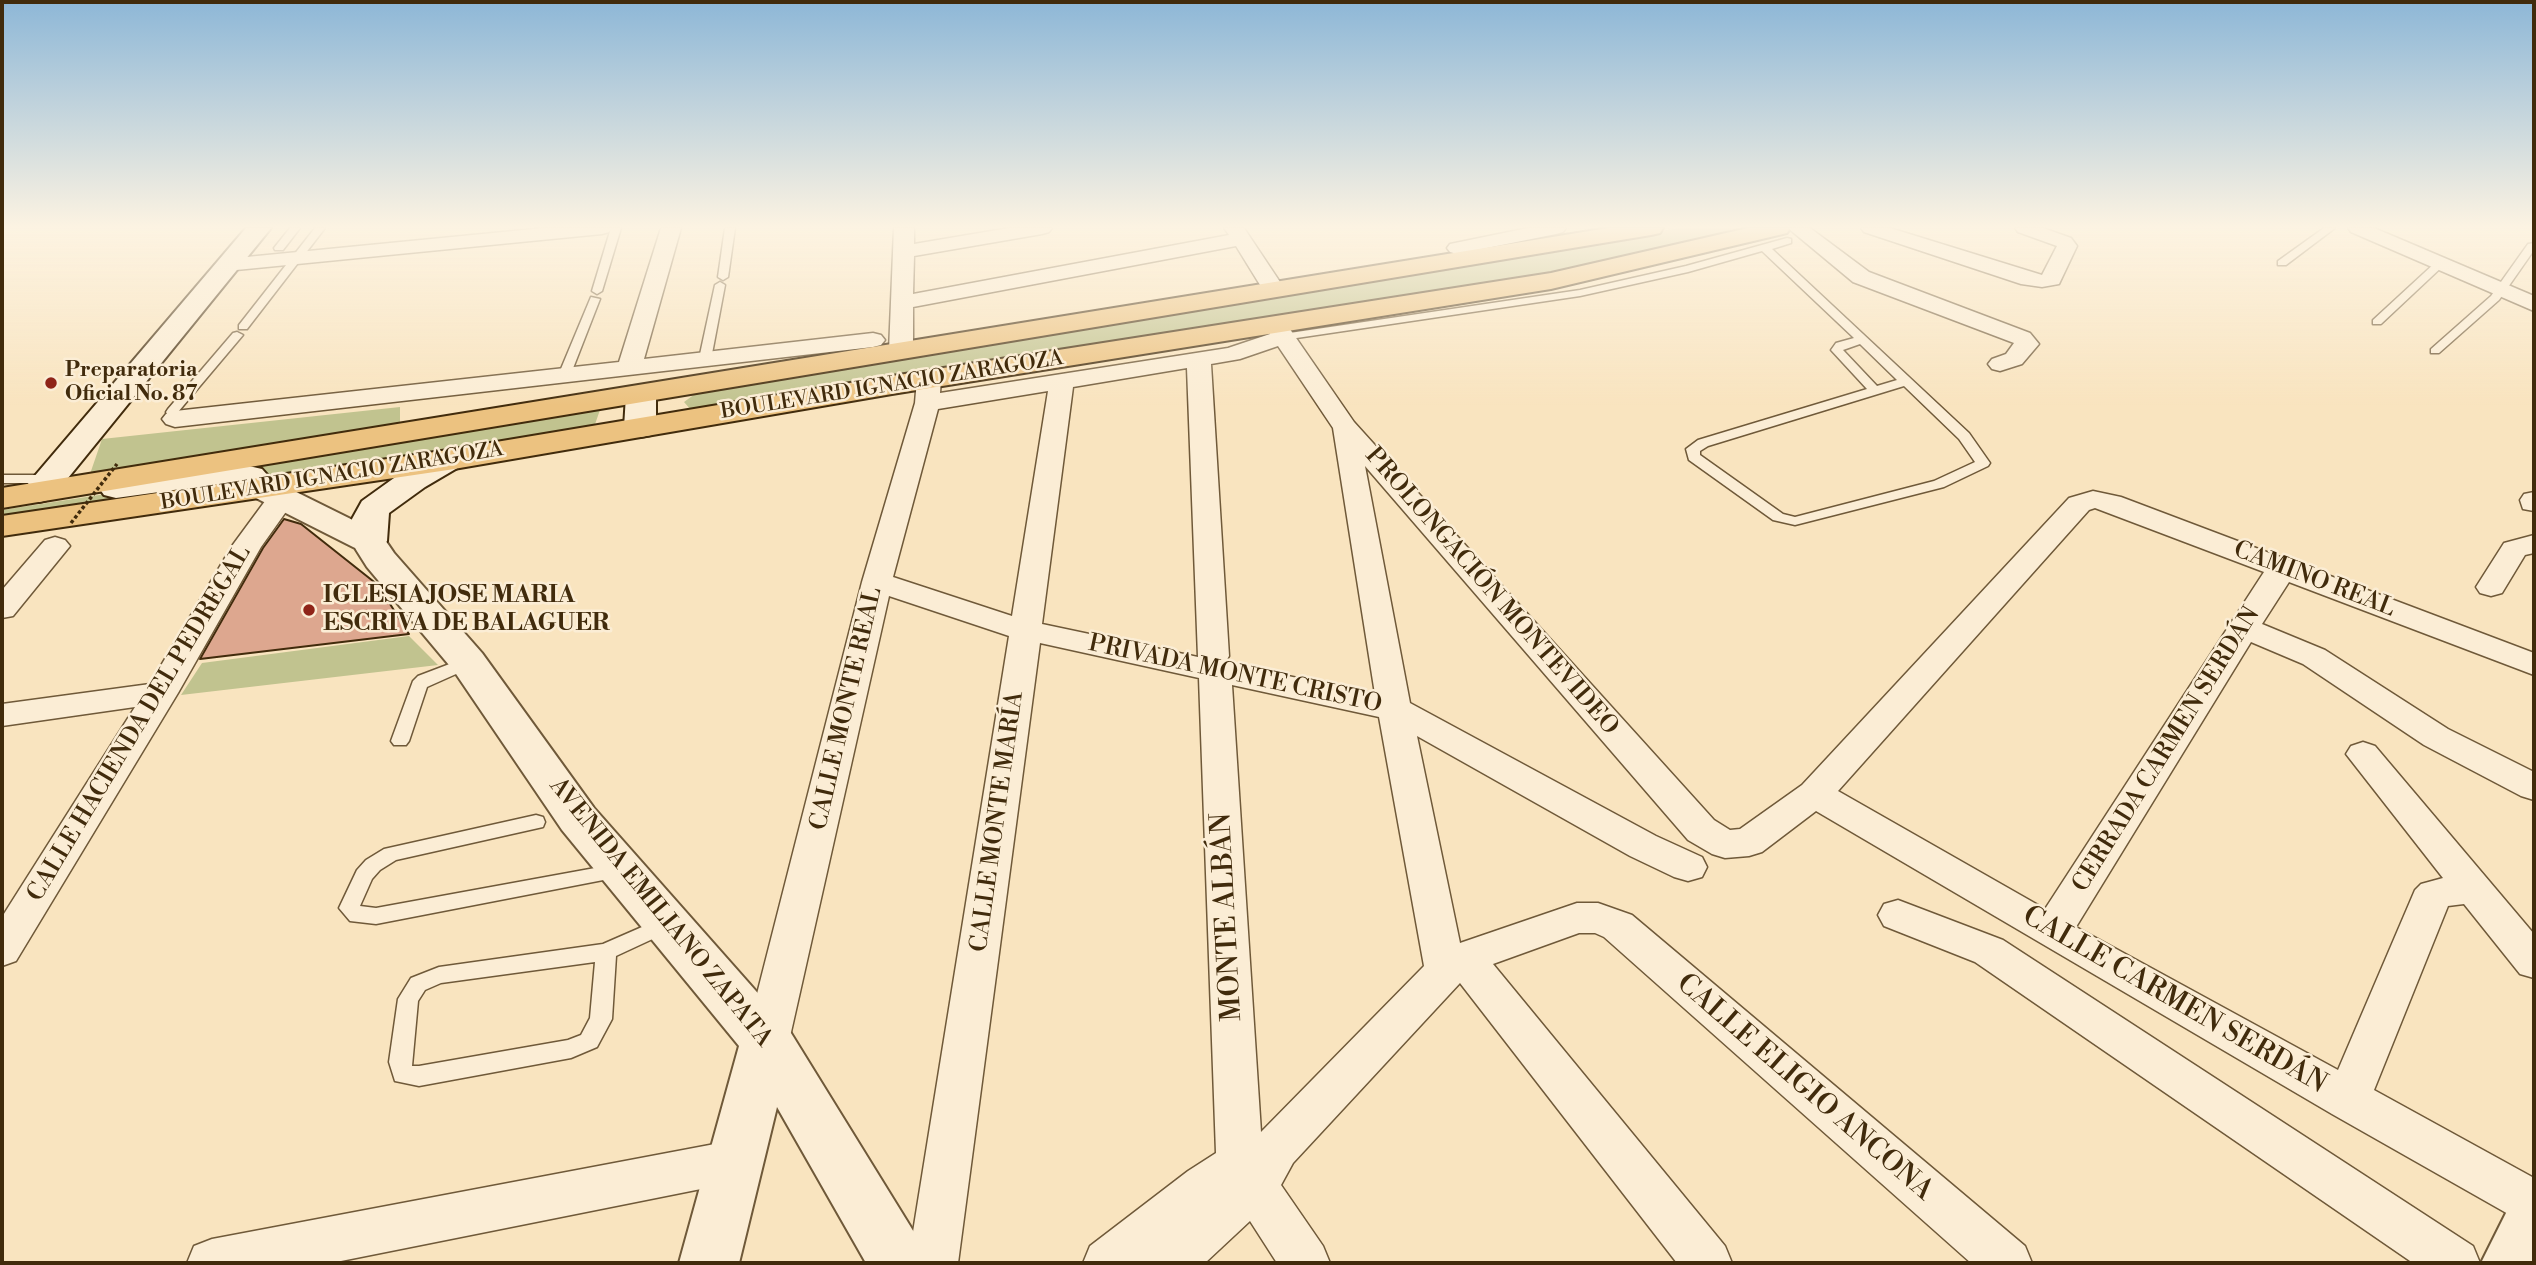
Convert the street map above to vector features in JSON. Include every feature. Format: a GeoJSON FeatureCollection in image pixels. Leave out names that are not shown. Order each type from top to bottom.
{"type":"FeatureCollection","features":[{"type":"Feature","properties":{"kind":"main road","name":"BOULEVARD IGNACIO ZARAGOZA"},"geometry":{"type":"LineString","coordinates":[[2,498],[44,486],[636,382],[901,351],[1283,287]]}},
{"type":"Feature","properties":{"kind":"main road","name":"BOULEVARD IGNACIO ZARAGOZA"},"geometry":{"type":"LineString","coordinates":[[2,526],[271,493],[640,428],[928,391],[1517,287]]}},
{"type":"Feature","properties":{"kind":"street"},"geometry":{"type":"LineString","coordinates":[[44,486],[208,287]]}},
{"type":"Feature","properties":{"kind":"street"},"geometry":{"type":"LineString","coordinates":[[640,428],[636,382],[658,287]]}},
{"type":"Feature","properties":{"kind":"street"},"geometry":{"type":"LineString","coordinates":[[901,287],[901,351]]}},
{"type":"Feature","properties":{"kind":"street"},"geometry":{"type":"LineString","coordinates":[[901,303],[978,287]]}},
{"type":"Feature","properties":{"kind":"street"},"geometry":{"type":"LineString","coordinates":[[1887,287],[2022,338],[2027,344],[2014,359],[2000,364]]}},
{"type":"Feature","properties":{"kind":"street"},"geometry":{"type":"LineString","coordinates":[[2493,287],[2533,304]]}},
{"type":"Feature","properties":{"kind":"street"},"geometry":{"type":"LineString","coordinates":[[928,391],[1062,381],[1232,354],[1279,330]]}},
{"type":"Feature","properties":{"kind":"street","name":"PROLONGACIÓN MONTEVIDEO"},"geometry":{"type":"LineString","coordinates":[[1279,330],[1345,427],[1701,830],[1724,844],[1749,842],[1815,794]]}},
{"type":"Feature","properties":{"kind":"street"},"geometry":{"type":"LineString","coordinates":[[175,419],[564,376],[636,382],[705,359],[873,340]]}},
{"type":"Feature","properties":{"kind":"street","name":"MONTE ALBÁN"},"geometry":{"type":"LineString","coordinates":[[1199,359],[1214,664],[1257,1166]]}},
{"type":"Feature","properties":{"kind":"street","name":"CALLE MONTE MARÍA"},"geometry":{"type":"LineString","coordinates":[[933,1263],[1062,381]]}},
{"type":"Feature","properties":{"kind":"street","name":"CALLE MONTE REAL"},"geometry":{"type":"LineString","coordinates":[[767,1041],[877,582],[928,391]]}},
{"type":"Feature","properties":{"kind":"street"},"geometry":{"type":"LineString","coordinates":[[1345,427],[1394,709],[1455,965],[1707,1263]]}},
{"type":"Feature","properties":{"kind":"street"},"geometry":{"type":"LineString","coordinates":[[369,541],[369,519],[374,508],[413,480],[448,460]]}},
{"type":"Feature","properties":{"kind":"street","name":"AVENIDA EMILIANO ZAPATA"},"geometry":{"type":"LineString","coordinates":[[2,506],[221,472],[244,473],[271,493],[369,541],[380,559],[468,662],[578,819],[767,1041],[899,1263]]}},
{"type":"Feature","properties":{"kind":"street","name":"CALLE HACIENDA DEL PEDREGAL"},"geometry":{"type":"LineString","coordinates":[[2,950],[161,693],[247,545],[271,493]]}},
{"type":"Feature","properties":{"kind":"street","name":"CAMINO REAL"},"geometry":{"type":"LineString","coordinates":[[1815,794],[2079,504],[2093,499],[2111,503],[2534,665]]}},
{"type":"Feature","properties":{"kind":"street"},"geometry":{"type":"LineString","coordinates":[[2,610],[63,535]]}},
{"type":"Feature","properties":{"kind":"street"},"geometry":{"type":"LineString","coordinates":[[2491,587],[2514,549],[2534,544]]}},
{"type":"Feature","properties":{"kind":"street","name":"CERRADA CARMEN SERDÁN"},"geometry":{"type":"LineString","coordinates":[[2052,932],[2282,568]]}},
{"type":"Feature","properties":{"kind":"street","name":"PRIVADA MONTE CRISTO"},"geometry":{"type":"LineString","coordinates":[[877,582],[1027,631],[1214,664],[1394,709],[1643,846],[1688,867]]}},
{"type":"Feature","properties":{"kind":"street"},"geometry":{"type":"LineString","coordinates":[[2245,628],[2314,657],[2436,737],[2534,787]]}},
{"type":"Feature","properties":{"kind":"street"},"geometry":{"type":"LineString","coordinates":[[2,715],[161,693]]}},
{"type":"Feature","properties":{"kind":"street"},"geometry":{"type":"LineString","coordinates":[[2363,754],[2534,962]]}},
{"type":"Feature","properties":{"kind":"street","name":"CALLE CARMEN SERDÁN"},"geometry":{"type":"LineString","coordinates":[[1815,794],[2052,932],[2534,1203]]}},
{"type":"Feature","properties":{"kind":"street"},"geometry":{"type":"LineString","coordinates":[[2348,1100],[2429,901],[2444,892],[2475,888]]}},
{"type":"Feature","properties":{"kind":"street"},"geometry":{"type":"LineString","coordinates":[[1898,915],[1989,951],[2455,1263]]}},
{"type":"Feature","properties":{"kind":"street","name":"CALLE ELIGIO ANCONA"},"geometry":{"type":"LineString","coordinates":[[1455,965],[1577,918],[1598,918],[1618,926],[2007,1263]]}},
{"type":"Feature","properties":{"kind":"street"},"geometry":{"type":"LineString","coordinates":[[1169,1263],[1257,1166],[1455,965]]}},
{"type":"Feature","properties":{"kind":"street"},"geometry":{"type":"LineString","coordinates":[[709,1263],[767,1041]]}},
{"type":"Feature","properties":{"kind":"street"},"geometry":{"type":"LineString","coordinates":[[212,1263],[736,1161]]}},
{"type":"Feature","properties":{"kind":"street"},"geometry":{"type":"LineString","coordinates":[[1108,1263],[1205,1186],[1257,1166]]}},
{"type":"Feature","properties":{"kind":"street"},"geometry":{"type":"LineString","coordinates":[[1257,1166],[1305,1263]]}},
{"type":"Feature","properties":{"kind":"street"},"geometry":{"type":"LineString","coordinates":[[2511,1263],[2534,1219]]}},
{"type":"Feature","properties":{"kind":"lane"},"geometry":{"type":"LineString","coordinates":[[175,419],[172,412],[240,331],[259,287]]}},
{"type":"Feature","properties":{"kind":"lane"},"geometry":{"type":"LineString","coordinates":[[564,376],[598,287]]}},
{"type":"Feature","properties":{"kind":"lane"},"geometry":{"type":"LineString","coordinates":[[705,359],[720,287]]}},
{"type":"Feature","properties":{"kind":"lane"},"geometry":{"type":"LineString","coordinates":[[1821,287],[1861,340],[1906,381],[1961,432],[1983,463],[1939,484],[1796,521],[1786,521],[1695,457],[1693,449],[1703,443],[1906,381]]}},
{"type":"Feature","properties":{"kind":"lane"},"geometry":{"type":"LineString","coordinates":[[2377,322],[2415,287]]}},
{"type":"Feature","properties":{"kind":"lane"},"geometry":{"type":"LineString","coordinates":[[2435,351],[2495,298],[2502,287]]}},
{"type":"Feature","properties":{"kind":"lane"},"geometry":{"type":"LineString","coordinates":[[1861,340],[1840,345],[1837,350],[1875,391]]}},
{"type":"Feature","properties":{"kind":"lane"},"geometry":{"type":"LineString","coordinates":[[2,479],[44,486]]}},
{"type":"Feature","properties":{"kind":"lane"},"geometry":{"type":"LineString","coordinates":[[400,741],[419,685],[424,680],[468,662]]}},
{"type":"Feature","properties":{"kind":"lane"},"geometry":{"type":"LineString","coordinates":[[536,822],[391,854],[373,865],[364,875],[349,908],[357,916],[376,915],[622,870]]}},
{"type":"Feature","properties":{"kind":"lane"},"geometry":{"type":"LineString","coordinates":[[606,952],[601,1019],[589,1041],[571,1049],[419,1076],[403,1074],[400,1062],[408,999],[418,984],[439,975],[606,952],[667,924]]}},
{"type":"Feature","properties":{"kind":"path"},"geometry":{"type":"LineString","coordinates":[[63,535],[117,464]]}},
{"type":"Feature","properties":{"kind":"green space"},"geometry":{"type":"Polygon","coordinates":[[[1324,287],[1487,287],[691,410],[684,402],[699,391],[1324,287]]]}},
{"type":"Feature","properties":{"kind":"green space"},"geometry":{"type":"Polygon","coordinates":[[[400,407],[400,426],[90,474],[102,439],[400,407]]]}},
{"type":"Feature","properties":{"kind":"green space"},"geometry":{"type":"Polygon","coordinates":[[[601,407],[593,430],[277,480],[250,464],[601,407]]]}},
{"type":"Feature","properties":{"kind":"green space"},"geometry":{"type":"Polygon","coordinates":[[[209,478],[238,479],[243,488],[2,523],[2,510],[209,478]]]}},
{"type":"Feature","properties":{"kind":"green space"},"geometry":{"type":"Polygon","coordinates":[[[409,636],[438,665],[181,695],[202,663],[409,636]]]}},
{"type":"Feature","properties":{"kind":"building","name":"IGLESIA JOSE MARIA ESCRIVA DE BALAGUER"},"geometry":{"type":"Polygon","coordinates":[[[284,519],[301,524],[378,585],[409,634],[200,659],[263,548],[284,519]]]}},
{"type":"Feature","properties":{"kind":"place","name":"Preparatoria Oficial No. 87"},"geometry":{"type":"Point","coordinates":[51,383]}},
{"type":"Feature","properties":{"kind":"place","name":"IGLESIA JOSE MARIA ESCRIVA DE BALAGUER"},"geometry":{"type":"Point","coordinates":[309,610]}}]}
